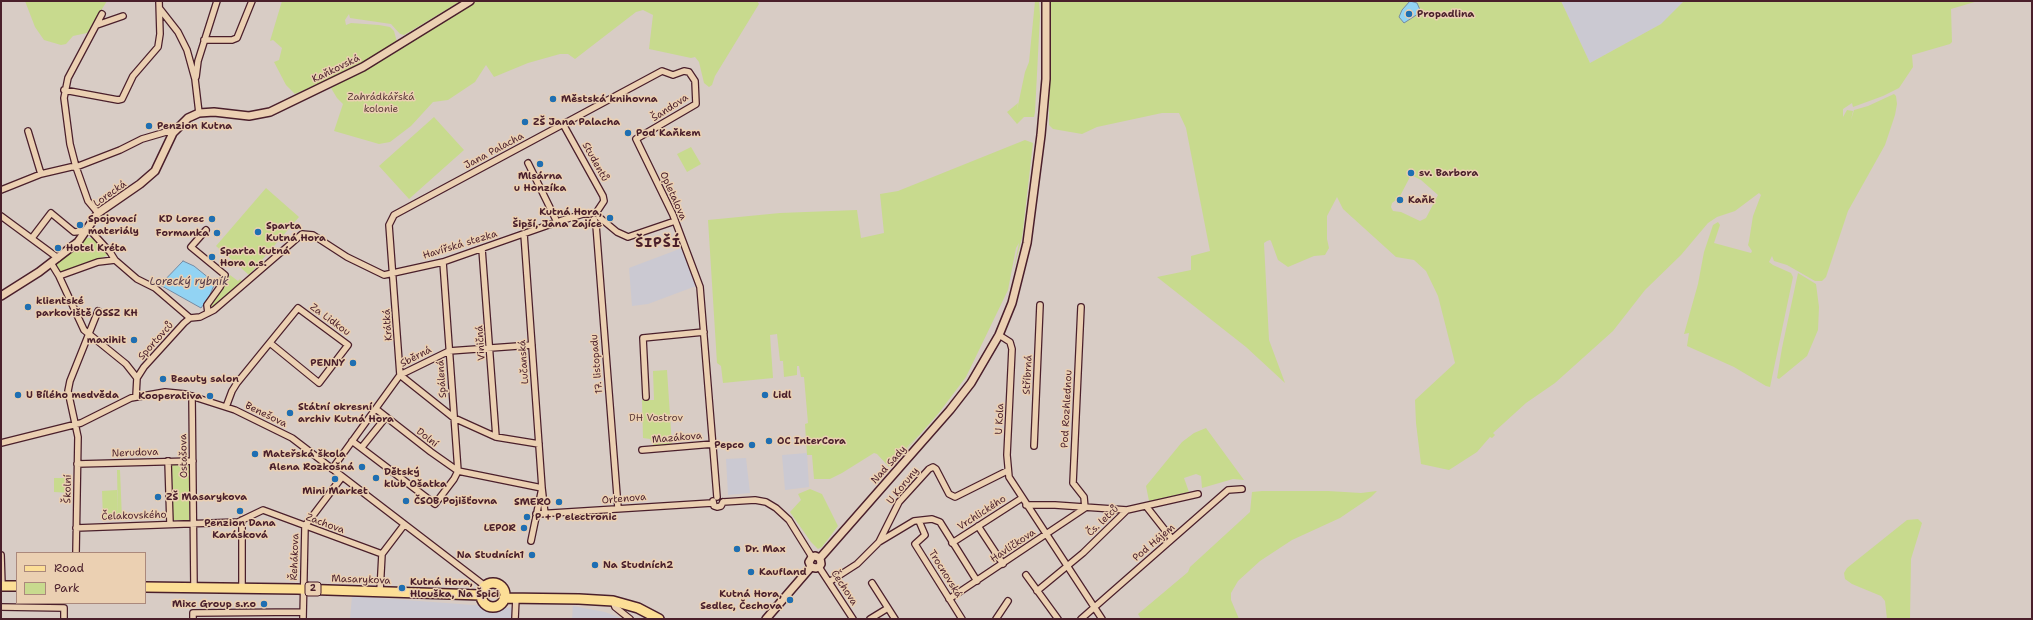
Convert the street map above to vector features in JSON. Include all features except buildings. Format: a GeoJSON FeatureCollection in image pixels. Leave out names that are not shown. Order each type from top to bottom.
{"type":"FeatureCollection","features":[{"type":"Feature","properties":{"kind":"main road"},"geometry":{"type":"LineString","coordinates":[[495,583],[501,586],[504,595],[499,605],[492,607],[484,602],[481,595],[485,586],[495,583]]}},
{"type":"Feature","properties":{"kind":"main road"},"geometry":{"type":"LineString","coordinates":[[1,586],[16,586]]}},
{"type":"Feature","properties":{"kind":"main road","name":"Masarykova"},"geometry":{"type":"LineString","coordinates":[[146,587],[303,589],[481,595]]}},
{"type":"Feature","properties":{"kind":"main road"},"geometry":{"type":"LineString","coordinates":[[504,595],[516,598],[613,601],[638,608],[659,619]]}},
{"type":"Feature","properties":{"kind":"main road"},"geometry":{"type":"LineString","coordinates":[[504,595],[555,595],[579,599]]}},
{"type":"Feature","properties":{"kind":"street"},"geometry":{"type":"LineString","coordinates":[[64,90],[118,100],[122,99],[133,76],[158,47],[160,25],[159,1]]}},
{"type":"Feature","properties":{"kind":"street"},"geometry":{"type":"LineString","coordinates":[[195,79],[204,40],[217,1]]}},
{"type":"Feature","properties":{"kind":"street"},"geometry":{"type":"LineString","coordinates":[[204,40],[232,40],[237,38],[252,1]]}},
{"type":"Feature","properties":{"kind":"street","name":"Kaňkovská"},"geometry":{"type":"LineString","coordinates":[[199,113],[222,112],[249,116],[264,114],[364,67],[470,1]]}},
{"type":"Feature","properties":{"kind":"street","name":"Nad Sady"},"geometry":{"type":"LineString","coordinates":[[820,558],[950,410],[971,383],[999,335],[1020,278],[1030,224],[1046,79],[1046,1]]}},
{"type":"Feature","properties":{"kind":"street"},"geometry":{"type":"LineString","coordinates":[[160,9],[178,32],[185,46],[195,79],[199,113]]}},
{"type":"Feature","properties":{"kind":"street"},"geometry":{"type":"LineString","coordinates":[[98,213],[88,201],[76,167],[70,144],[64,90],[74,64],[102,14]]}},
{"type":"Feature","properties":{"kind":"street"},"geometry":{"type":"LineString","coordinates":[[97,24],[123,16]]}},
{"type":"Feature","properties":{"kind":"street"},"geometry":{"type":"LineString","coordinates":[[160,25],[169,21]]}},
{"type":"Feature","properties":{"kind":"street","name":"Jana Palacha"},"geometry":{"type":"LineString","coordinates":[[393,273],[389,225],[394,215],[662,71],[673,75],[684,71],[689,72],[695,81]]}},
{"type":"Feature","properties":{"kind":"street","name":"Šandova"},"geometry":{"type":"LineString","coordinates":[[636,139],[696,104],[695,81]]}},
{"type":"Feature","properties":{"kind":"street","name":"Lorecká"},"geometry":{"type":"LineString","coordinates":[[1,296],[26,281],[78,242],[98,213],[140,184],[155,171],[172,133],[188,118],[199,113]]}},
{"type":"Feature","properties":{"kind":"street","name":"Studentů"},"geometry":{"type":"LineString","coordinates":[[563,124],[603,196],[604,201],[598,210]]}},
{"type":"Feature","properties":{"kind":"street"},"geometry":{"type":"LineString","coordinates":[[28,131],[41,174]]}},
{"type":"Feature","properties":{"kind":"street"},"geometry":{"type":"LineString","coordinates":[[1,190],[41,174],[76,167],[120,150],[142,139],[166,132],[172,133]]}},
{"type":"Feature","properties":{"kind":"street","name":"Opletalova"},"geometry":{"type":"LineString","coordinates":[[636,139],[675,221],[700,287],[717,497]]}},
{"type":"Feature","properties":{"kind":"street"},"geometry":{"type":"LineString","coordinates":[[528,163],[557,222]]}},
{"type":"Feature","properties":{"kind":"street","name":"Havířská stezka"},"geometry":{"type":"LineString","coordinates":[[208,313],[227,300],[293,242],[305,234],[313,235],[377,273],[393,273],[442,262],[583,214],[595,216],[594,209],[598,210]]}},
{"type":"Feature","properties":{"kind":"street"},"geometry":{"type":"LineString","coordinates":[[598,210],[595,216],[617,232],[628,237],[675,221]]}},
{"type":"Feature","properties":{"kind":"street"},"geometry":{"type":"LineString","coordinates":[[32,238],[51,213],[74,232],[87,230],[110,252],[115,260],[137,279],[155,288],[190,318],[208,313],[207,305],[220,287],[225,274],[191,247],[206,230]]}},
{"type":"Feature","properties":{"kind":"street"},"geometry":{"type":"LineString","coordinates":[[1,216],[58,258]]}},
{"type":"Feature","properties":{"kind":"street","name":"17. listopadu"},"geometry":{"type":"LineString","coordinates":[[595,216],[618,508]]}},
{"type":"Feature","properties":{"kind":"street","name":"Lučanská"},"geometry":{"type":"LineString","coordinates":[[524,234],[545,514]]}},
{"type":"Feature","properties":{"kind":"street","name":"Viničná"},"geometry":{"type":"LineString","coordinates":[[482,249],[496,436]]}},
{"type":"Feature","properties":{"kind":"street"},"geometry":{"type":"LineString","coordinates":[[60,276],[98,262],[115,260]]}},
{"type":"Feature","properties":{"kind":"street","name":"Spálená"},"geometry":{"type":"LineString","coordinates":[[442,262],[458,471]]}},
{"type":"Feature","properties":{"kind":"street"},"geometry":{"type":"LineString","coordinates":[[51,263],[60,276],[80,326],[89,336],[126,364],[137,378],[136,396]]}},
{"type":"Feature","properties":{"kind":"street","name":"Krátká"},"geometry":{"type":"LineString","coordinates":[[393,273],[400,375]]}},
{"type":"Feature","properties":{"kind":"street","name":"Stříbrná"},"geometry":{"type":"LineString","coordinates":[[1034,446],[1040,305]]}},
{"type":"Feature","properties":{"kind":"street","name":"Za Lidkou"},"geometry":{"type":"LineString","coordinates":[[226,407],[235,385],[298,308],[348,345],[321,385],[270,343]]}},
{"type":"Feature","properties":{"kind":"street","name":"Pod Rozhlednou"},"geometry":{"type":"LineString","coordinates":[[1081,308],[1073,483],[1084,497],[1085,508]]}},
{"type":"Feature","properties":{"kind":"street","name":"Školní"},"geometry":{"type":"LineString","coordinates":[[76,552],[78,446],[76,425],[68,391],[70,381],[98,311]]}},
{"type":"Feature","properties":{"kind":"street","name":"Sportovců"},"geometry":{"type":"LineString","coordinates":[[137,378],[144,367],[190,318]]}},
{"type":"Feature","properties":{"kind":"street"},"geometry":{"type":"LineString","coordinates":[[646,397],[643,338],[704,332]]}},
{"type":"Feature","properties":{"kind":"street","name":"U Kola"},"geometry":{"type":"LineString","coordinates":[[999,335],[1010,342],[1012,349],[1007,471]]}},
{"type":"Feature","properties":{"kind":"street","name":"Sběrná"},"geometry":{"type":"LineString","coordinates":[[332,469],[400,375],[449,351],[532,345]]}},
{"type":"Feature","properties":{"kind":"street"},"geometry":{"type":"LineString","coordinates":[[400,375],[454,418],[496,436],[539,444]]}},
{"type":"Feature","properties":{"kind":"street","name":"Benešova"},"geometry":{"type":"LineString","coordinates":[[1,443],[76,425],[136,396],[165,392],[192,396],[226,407],[289,436],[485,586]]}},
{"type":"Feature","properties":{"kind":"street","name":"Ostašova"},"geometry":{"type":"LineString","coordinates":[[192,396],[194,587]]}},
{"type":"Feature","properties":{"kind":"street","name":"Dolní"},"geometry":{"type":"LineString","coordinates":[[376,409],[458,471],[542,488]]}},
{"type":"Feature","properties":{"kind":"street"},"geometry":{"type":"LineString","coordinates":[[362,448],[386,417]]}},
{"type":"Feature","properties":{"kind":"street"},"geometry":{"type":"LineString","coordinates":[[352,441],[435,504],[454,479],[458,471]]}},
{"type":"Feature","properties":{"kind":"street","name":"Mazákova"},"geometry":{"type":"LineString","coordinates":[[642,450],[713,444]]}},
{"type":"Feature","properties":{"kind":"street"},"geometry":{"type":"LineString","coordinates":[[168,461],[170,524]]}},
{"type":"Feature","properties":{"kind":"street","name":"Nerudova"},"geometry":{"type":"LineString","coordinates":[[77,464],[193,461]]}},
{"type":"Feature","properties":{"kind":"street","name":"U Koruny"},"geometry":{"type":"LineString","coordinates":[[879,542],[899,502],[929,469],[936,469],[949,494],[955,497],[1007,471]]}},
{"type":"Feature","properties":{"kind":"street"},"geometry":{"type":"LineString","coordinates":[[1007,471],[1026,505],[1102,619]]}},
{"type":"Feature","properties":{"kind":"street"},"geometry":{"type":"LineString","coordinates":[[305,526],[342,477]]}},
{"type":"Feature","properties":{"kind":"street","name":"Lučanská"},"geometry":{"type":"LineString","coordinates":[[531,541],[542,488]]}},
{"type":"Feature","properties":{"kind":"street","name":"Pod Hájem"},"geometry":{"type":"LineString","coordinates":[[1081,619],[1228,490],[1242,489]]}},
{"type":"Feature","properties":{"kind":"street","name":"Čs. letců"},"geometry":{"type":"LineString","coordinates":[[1037,591],[1067,566],[1127,510],[1198,494]]}},
{"type":"Feature","properties":{"kind":"street"},"geometry":{"type":"LineString","coordinates":[[723,502],[721,498],[717,497],[714,498],[712,502],[714,506],[718,507],[723,502],[754,500],[766,502],[776,508],[789,521],[812,557]]}},
{"type":"Feature","properties":{"kind":"street","name":"Vrchlického"},"geometry":{"type":"LineString","coordinates":[[952,542],[1022,498]]}},
{"type":"Feature","properties":{"kind":"street","name":"Ortenova"},"geometry":{"type":"LineString","coordinates":[[536,514],[712,502]]}},
{"type":"Feature","properties":{"kind":"street"},"geometry":{"type":"LineString","coordinates":[[1026,505],[1127,510]]}},
{"type":"Feature","properties":{"kind":"street"},"geometry":{"type":"LineString","coordinates":[[1146,506],[1172,539]]}},
{"type":"Feature","properties":{"kind":"street","name":"Havlíčkova"},"geometry":{"type":"LineString","coordinates":[[949,599],[1085,508]]}},
{"type":"Feature","properties":{"kind":"street","name":"Čelakovského"},"geometry":{"type":"LineString","coordinates":[[76,528],[238,522],[263,510]]}},
{"type":"Feature","properties":{"kind":"street","name":"Zachova"},"geometry":{"type":"LineString","coordinates":[[263,510],[382,554]]}},
{"type":"Feature","properties":{"kind":"street","name":"U Koruny"},"geometry":{"type":"LineString","coordinates":[[829,582],[857,564],[879,542],[908,524],[936,519],[952,542]]}},
{"type":"Feature","properties":{"kind":"street"},"geometry":{"type":"LineString","coordinates":[[242,520],[242,588]]}},
{"type":"Feature","properties":{"kind":"street","name":"Trocnovská"},"geometry":{"type":"LineString","coordinates":[[919,521],[926,535],[915,544],[962,619]]}},
{"type":"Feature","properties":{"kind":"street"},"geometry":{"type":"LineString","coordinates":[[380,591],[382,554],[404,525]]}},
{"type":"Feature","properties":{"kind":"street","name":"Řehákova"},"geometry":{"type":"LineString","coordinates":[[303,619],[305,526]]}},
{"type":"Feature","properties":{"kind":"street"},"geometry":{"type":"LineString","coordinates":[[978,526],[1003,564]]}},
{"type":"Feature","properties":{"kind":"street"},"geometry":{"type":"LineString","coordinates":[[952,542],[977,581]]}},
{"type":"Feature","properties":{"kind":"street"},"geometry":{"type":"LineString","coordinates":[[1,555],[1,586]]}},
{"type":"Feature","properties":{"kind":"street"},"geometry":{"type":"LineString","coordinates":[[811,567],[816,568],[822,564],[820,558],[815,556],[812,557]]}},
{"type":"Feature","properties":{"kind":"street"},"geometry":{"type":"LineString","coordinates":[[811,567],[809,562],[812,557]]}},
{"type":"Feature","properties":{"kind":"street"},"geometry":{"type":"LineString","coordinates":[[766,619],[811,567]]}},
{"type":"Feature","properties":{"kind":"street","name":"Čechova"},"geometry":{"type":"LineString","coordinates":[[819,567],[854,619]]}},
{"type":"Feature","properties":{"kind":"street"},"geometry":{"type":"LineString","coordinates":[[1026,575],[1058,619]]}},
{"type":"Feature","properties":{"kind":"street"},"geometry":{"type":"LineString","coordinates":[[872,583],[895,619]]}},
{"type":"Feature","properties":{"kind":"street"},"geometry":{"type":"LineString","coordinates":[[515,619],[516,598]]}},
{"type":"Feature","properties":{"kind":"street"},"geometry":{"type":"LineString","coordinates":[[613,601],[615,607],[630,619]]}},
{"type":"Feature","properties":{"kind":"street"},"geometry":{"type":"LineString","coordinates":[[996,619],[1008,602]]}},
{"type":"Feature","properties":{"kind":"street"},"geometry":{"type":"LineString","coordinates":[[1,607],[64,608],[64,619]]}},
{"type":"Feature","properties":{"kind":"street"},"geometry":{"type":"LineString","coordinates":[[870,619],[888,608]]}},
{"type":"Feature","properties":{"kind":"street"},"geometry":{"type":"LineString","coordinates":[[193,619],[193,613],[303,612]]}},
{"type":"Feature","properties":{"kind":"shaded area"},"geometry":{"type":"Polygon","coordinates":[[[1561,1],[1684,1],[1663,23],[1590,63],[1561,1]]]}},
{"type":"Feature","properties":{"kind":"shaded area"},"geometry":{"type":"Polygon","coordinates":[[[682,248],[696,286],[648,304],[632,306],[629,268],[682,248]]]}},
{"type":"Feature","properties":{"kind":"shaded area"},"geometry":{"type":"Polygon","coordinates":[[[807,453],[809,487],[785,490],[782,455],[807,453]]]}},
{"type":"Feature","properties":{"kind":"shaded area"},"geometry":{"type":"Polygon","coordinates":[[[746,458],[750,493],[728,495],[726,459],[746,458]]]}},
{"type":"Feature","properties":{"kind":"shaded area"},"geometry":{"type":"Polygon","coordinates":[[[352,596],[513,608],[512,619],[350,619],[352,596]]]}},
{"type":"Feature","properties":{"kind":"shaded area"},"geometry":{"type":"Polygon","coordinates":[[[573,606],[605,612],[623,619],[572,619],[573,606]]]}},
{"type":"Feature","properties":{"kind":"green space"},"geometry":{"type":"Polygon","coordinates":[[[25,1],[107,1],[87,33],[73,36],[66,44],[61,45],[44,40],[35,27],[25,1]]]}},
{"type":"Feature","properties":{"kind":"green space"},"geometry":{"type":"Polygon","coordinates":[[[282,1],[461,1],[404,35],[400,34],[391,24],[350,18],[349,14],[345,20],[346,25],[351,23],[390,27],[394,31],[397,42],[359,66],[295,94],[286,85],[274,62],[279,60],[282,48],[273,40],[270,41],[282,1]]]}},
{"type":"Feature","properties":{"kind":"green space","name":"Zahrádkářská kolonie"},"geometry":{"type":"Polygon","coordinates":[[[476,1],[757,1],[759,4],[715,76],[712,85],[709,87],[704,83],[699,62],[695,57],[691,58],[649,49],[653,15],[643,10],[636,12],[575,59],[568,54],[560,54],[528,63],[494,77],[486,65],[475,82],[448,100],[433,102],[411,126],[390,142],[379,144],[334,131],[343,104],[331,88],[390,56],[476,1]]]}},
{"type":"Feature","properties":{"kind":"green space"},"geometry":{"type":"Polygon","coordinates":[[[1035,1],[1039,1],[1040,16],[1035,112],[1034,117],[1024,117],[1017,124],[1007,112],[1018,103],[1017,110],[1025,72],[1029,62],[1035,1]]]}},
{"type":"Feature","properties":{"kind":"green space"},"geometry":{"type":"Polygon","coordinates":[[[1050,1],[1561,1],[1590,63],[1661,24],[1684,1],[1978,1],[1951,9],[1952,42],[1950,44],[1912,55],[1913,67],[1899,88],[1883,96],[1853,107],[1852,103],[1843,109],[1843,117],[1847,110],[1853,111],[1851,120],[1854,110],[1868,106],[1894,94],[1896,96],[1897,104],[1895,115],[1885,145],[1848,211],[1826,277],[1822,281],[1815,281],[1787,265],[1774,261],[1772,256],[1769,262],[1791,273],[1793,277],[1770,387],[1734,367],[1687,346],[1689,333],[1684,334],[1698,284],[1704,252],[1713,225],[1718,222],[1720,225],[1714,243],[1751,253],[1752,251],[1748,245],[1753,216],[1761,195],[1759,193],[1735,211],[1717,217],[1708,223],[1681,255],[1645,290],[1613,331],[1555,383],[1526,403],[1493,433],[1495,435],[1492,438],[1490,437],[1477,452],[1449,470],[1421,464],[1415,400],[1455,363],[1438,296],[1426,271],[1414,260],[1396,257],[1343,209],[1337,197],[1327,216],[1327,239],[1329,248],[1325,255],[1314,256],[1288,267],[1278,260],[1270,240],[1264,243],[1269,340],[1285,383],[1246,347],[1157,277],[1191,270],[1191,256],[1210,251],[1186,128],[1179,113],[1162,113],[1097,127],[1082,134],[1053,129],[1049,125],[1050,1]],[[1411,175],[1399,198],[1392,203],[1391,207],[1393,211],[1401,212],[1420,221],[1426,218],[1438,195],[1421,180],[1411,175]]]}},
{"type":"Feature","properties":{"kind":"green space"},"geometry":{"type":"Polygon","coordinates":[[[434,117],[464,150],[409,199],[379,166],[434,117]]]}},
{"type":"Feature","properties":{"kind":"green space"},"geometry":{"type":"Polygon","coordinates":[[[1025,140],[1033,143],[1022,238],[1013,272],[1019,243],[1016,248],[1008,290],[966,377],[938,414],[891,467],[919,434],[889,467],[877,454],[874,453],[830,479],[814,479],[812,455],[807,455],[805,424],[808,423],[804,377],[801,377],[799,366],[797,366],[797,375],[784,377],[783,361],[780,361],[777,334],[770,335],[773,378],[723,383],[721,366],[717,363],[708,220],[780,213],[857,210],[861,238],[884,233],[880,194],[898,191],[1025,140]]]}},
{"type":"Feature","properties":{"kind":"green space"},"geometry":{"type":"Polygon","coordinates":[[[691,147],[701,164],[687,172],[677,154],[691,147]]]}},
{"type":"Feature","properties":{"kind":"green space","name":"Sparta Kutná Hora"},"geometry":{"type":"Polygon","coordinates":[[[266,188],[299,217],[249,275],[216,246],[266,188]]]}},
{"type":"Feature","properties":{"kind":"green space"},"geometry":{"type":"Polygon","coordinates":[[[86,238],[93,238],[108,255],[61,274],[57,265],[58,262],[86,238]]]}},
{"type":"Feature","properties":{"kind":"green space"},"geometry":{"type":"Polygon","coordinates":[[[1798,273],[1816,284],[1819,307],[1818,330],[1807,356],[1779,379],[1777,378],[1782,348],[1798,273]]]}},
{"type":"Feature","properties":{"kind":"green space"},"geometry":{"type":"Polygon","coordinates":[[[230,275],[238,281],[240,279],[244,283],[210,309],[208,306],[230,275]]]}},
{"type":"Feature","properties":{"kind":"green space","name":"DH Vostrov"},"geometry":{"type":"Polygon","coordinates":[[[667,370],[672,446],[654,446],[650,439],[643,438],[642,400],[654,400],[653,371],[667,370]]]}},
{"type":"Feature","properties":{"kind":"green space"},"geometry":{"type":"Polygon","coordinates":[[[1206,428],[1244,480],[1233,479],[1202,488],[1201,476],[1196,474],[1184,478],[1189,492],[1149,501],[1146,486],[1182,442],[1194,433],[1206,428]]]}},
{"type":"Feature","properties":{"kind":"green space"},"geometry":{"type":"Polygon","coordinates":[[[172,465],[190,466],[189,520],[173,520],[172,465]]]}},
{"type":"Feature","properties":{"kind":"green space"},"geometry":{"type":"Polygon","coordinates":[[[117,470],[120,470],[122,519],[118,519],[117,470]]]}},
{"type":"Feature","properties":{"kind":"green space"},"geometry":{"type":"Polygon","coordinates":[[[54,478],[71,478],[71,493],[54,492],[54,478]]]}},
{"type":"Feature","properties":{"kind":"green space"},"geometry":{"type":"Polygon","coordinates":[[[810,489],[822,494],[838,526],[822,547],[818,549],[811,542],[790,512],[801,500],[798,494],[810,489]]]}},
{"type":"Feature","properties":{"kind":"green space"},"geometry":{"type":"Polygon","coordinates":[[[117,490],[118,519],[103,519],[102,491],[117,490]]]}},
{"type":"Feature","properties":{"kind":"green space"},"geometry":{"type":"Polygon","coordinates":[[[1328,491],[1361,493],[1377,491],[1371,497],[1340,518],[1292,540],[1260,561],[1238,581],[1231,593],[1231,600],[1239,619],[1141,619],[1138,614],[1188,572],[1190,567],[1250,512],[1252,492],[1328,491]]]}},
{"type":"Feature","properties":{"kind":"green space"},"geometry":{"type":"Polygon","coordinates":[[[1918,519],[1922,523],[1911,559],[1910,619],[1887,619],[1885,601],[1881,596],[1852,584],[1845,579],[1844,573],[1847,568],[1907,520],[1918,519]]]}},
{"type":"Feature","properties":{"kind":"water","name":"Propadlina"},"geometry":{"type":"Polygon","coordinates":[[[1410,1],[1417,3],[1421,12],[1404,23],[1399,17],[1402,10],[1410,1]]]}},
{"type":"Feature","properties":{"kind":"water","name":"Lorecký rybník"},"geometry":{"type":"Polygon","coordinates":[[[183,261],[194,266],[215,283],[209,297],[201,308],[160,285],[183,261]]]}},
{"type":"Feature","properties":{"kind":"place","name":"Propadlina"},"geometry":{"type":"Point","coordinates":[1409,14]}},
{"type":"Feature","properties":{"kind":"place","name":"Městská knihovna"},"geometry":{"type":"Point","coordinates":[553,99]}},
{"type":"Feature","properties":{"kind":"place","name":"ZŠ Jana Palacha"},"geometry":{"type":"Point","coordinates":[525,122]}},
{"type":"Feature","properties":{"kind":"place","name":"Penzion Kutna"},"geometry":{"type":"Point","coordinates":[149,126]}},
{"type":"Feature","properties":{"kind":"place","name":"Pod Kaňkem"},"geometry":{"type":"Point","coordinates":[628,133]}},
{"type":"Feature","properties":{"kind":"place","name":"Mlsárna u Honzíka"},"geometry":{"type":"Point","coordinates":[540,164]}},
{"type":"Feature","properties":{"kind":"place","name":"sv. Barbora"},"geometry":{"type":"Point","coordinates":[1411,173]}},
{"type":"Feature","properties":{"kind":"place","name":"Kaňk"},"geometry":{"type":"Point","coordinates":[1400,200]}},
{"type":"Feature","properties":{"kind":"place","name":"Kutná Hora, Šipší, Jana Zajíce"},"geometry":{"type":"Point","coordinates":[610,218]}},
{"type":"Feature","properties":{"kind":"place","name":"KD Lorec"},"geometry":{"type":"Point","coordinates":[212,219]}},
{"type":"Feature","properties":{"kind":"place","name":"Spojovací materiály"},"geometry":{"type":"Point","coordinates":[80,225]}},
{"type":"Feature","properties":{"kind":"place","name":"Sparta Kutná Hora"},"geometry":{"type":"Point","coordinates":[258,232]}},
{"type":"Feature","properties":{"kind":"place","name":"Formanka"},"geometry":{"type":"Point","coordinates":[217,233]}},
{"type":"Feature","properties":{"kind":"place","name":"Hotel Kréta"},"geometry":{"type":"Point","coordinates":[58,248]}},
{"type":"Feature","properties":{"kind":"place","name":"Sparta Kutná Hora a.s."},"geometry":{"type":"Point","coordinates":[212,257]}},
{"type":"Feature","properties":{"kind":"place","name":"klientské parkoviště OSSZ KH"},"geometry":{"type":"Point","coordinates":[28,307]}},
{"type":"Feature","properties":{"kind":"place","name":"maxihit"},"geometry":{"type":"Point","coordinates":[134,340]}},
{"type":"Feature","properties":{"kind":"place","name":"PENNY"},"geometry":{"type":"Point","coordinates":[353,363]}},
{"type":"Feature","properties":{"kind":"place","name":"Beauty salon"},"geometry":{"type":"Point","coordinates":[163,379]}},
{"type":"Feature","properties":{"kind":"place","name":"U Bílého medvěda"},"geometry":{"type":"Point","coordinates":[18,395]}},
{"type":"Feature","properties":{"kind":"place","name":"Lidl"},"geometry":{"type":"Point","coordinates":[765,395]}},
{"type":"Feature","properties":{"kind":"place","name":"Kooperativa"},"geometry":{"type":"Point","coordinates":[210,396]}},
{"type":"Feature","properties":{"kind":"place","name":"Státní okresní archiv Kutná Hora"},"geometry":{"type":"Point","coordinates":[290,413]}},
{"type":"Feature","properties":{"kind":"place","name":"OC InterCora"},"geometry":{"type":"Point","coordinates":[769,441]}},
{"type":"Feature","properties":{"kind":"place","name":"Pepco"},"geometry":{"type":"Point","coordinates":[752,445]}},
{"type":"Feature","properties":{"kind":"place","name":"Mateřská škola"},"geometry":{"type":"Point","coordinates":[255,454]}},
{"type":"Feature","properties":{"kind":"place","name":"Alena Rozkošná"},"geometry":{"type":"Point","coordinates":[362,467]}},
{"type":"Feature","properties":{"kind":"place","name":"Dětský klub Ošatka"},"geometry":{"type":"Point","coordinates":[376,478]}},
{"type":"Feature","properties":{"kind":"place","name":"Mini Market"},"geometry":{"type":"Point","coordinates":[335,479]}},
{"type":"Feature","properties":{"kind":"place","name":"ZŠ Masarykova"},"geometry":{"type":"Point","coordinates":[158,497]}},
{"type":"Feature","properties":{"kind":"place","name":"ČSOB Pojišťovna"},"geometry":{"type":"Point","coordinates":[406,501]}},
{"type":"Feature","properties":{"kind":"place","name":"SMERO"},"geometry":{"type":"Point","coordinates":[559,502]}},
{"type":"Feature","properties":{"kind":"place","name":"Penzion Dana Karásková"},"geometry":{"type":"Point","coordinates":[240,511]}},
{"type":"Feature","properties":{"kind":"place","name":"P + P electronic"},"geometry":{"type":"Point","coordinates":[527,517]}},
{"type":"Feature","properties":{"kind":"place","name":"LEPOR"},"geometry":{"type":"Point","coordinates":[524,528]}},
{"type":"Feature","properties":{"kind":"place","name":"Dr. Max"},"geometry":{"type":"Point","coordinates":[737,549]}},
{"type":"Feature","properties":{"kind":"place","name":"Na Studních1"},"geometry":{"type":"Point","coordinates":[532,555]}},
{"type":"Feature","properties":{"kind":"place","name":"Na Studních2"},"geometry":{"type":"Point","coordinates":[595,565]}},
{"type":"Feature","properties":{"kind":"place","name":"Kaufland"},"geometry":{"type":"Point","coordinates":[751,572]}},
{"type":"Feature","properties":{"kind":"place","name":"Kutná Hora, Hlouška, Na Špici"},"geometry":{"type":"Point","coordinates":[402,588]}},
{"type":"Feature","properties":{"kind":"place","name":"Kutná Hora, Sedlec, Čechova"},"geometry":{"type":"Point","coordinates":[790,600]}},
{"type":"Feature","properties":{"kind":"place","name":"Mixc Group s.r.o"},"geometry":{"type":"Point","coordinates":[264,604]}},
{"type":"Feature","properties":{"kind":"district","name":"ŠIPŠÍ"},"geometry":{"type":"Point","coordinates":[658,243]}}]}
